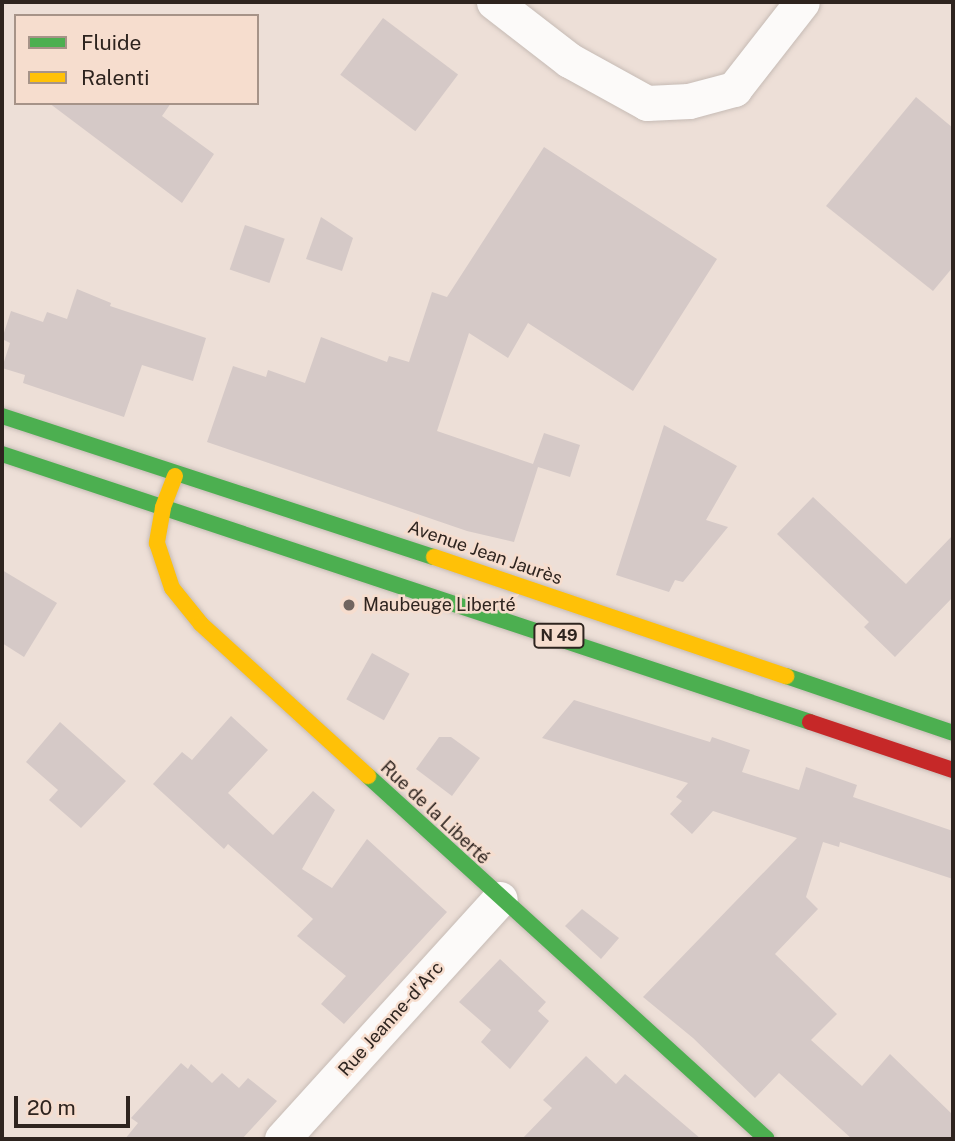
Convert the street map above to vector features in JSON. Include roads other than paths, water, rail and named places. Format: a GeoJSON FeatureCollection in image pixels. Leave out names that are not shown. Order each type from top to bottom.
{"type":"FeatureCollection","features":[{"type":"Feature","properties":{"kind":"main road","name":"Avenue Jean Jaurès"},"geometry":{"type":"LineString","coordinates":[[2,416],[176,474],[281,505],[953,733]]}},
{"type":"Feature","properties":{"kind":"main road","name":"N 49"},"geometry":{"type":"LineString","coordinates":[[2,454],[517,622],[953,770]]}},
{"type":"Feature","properties":{"kind":"main road","name":"Rue de la Liberté"},"geometry":{"type":"LineString","coordinates":[[176,474],[163,508],[157,543],[172,588],[201,624],[500,899],[767,1139]]}},
{"type":"Feature","properties":{"kind":"street"},"geometry":{"type":"LineString","coordinates":[[494,2],[569,61],[647,103],[689,101],[734,89],[802,2]]}},
{"type":"Feature","properties":{"kind":"street","name":"Rue Jeanne-d'Arc"},"geometry":{"type":"LineString","coordinates":[[282,1139],[500,899]]}},
{"type":"Feature","properties":{"kind":"place","name":"Maubeuge Liberté"},"geometry":{"type":"Point","coordinates":[349,605]}}]}
